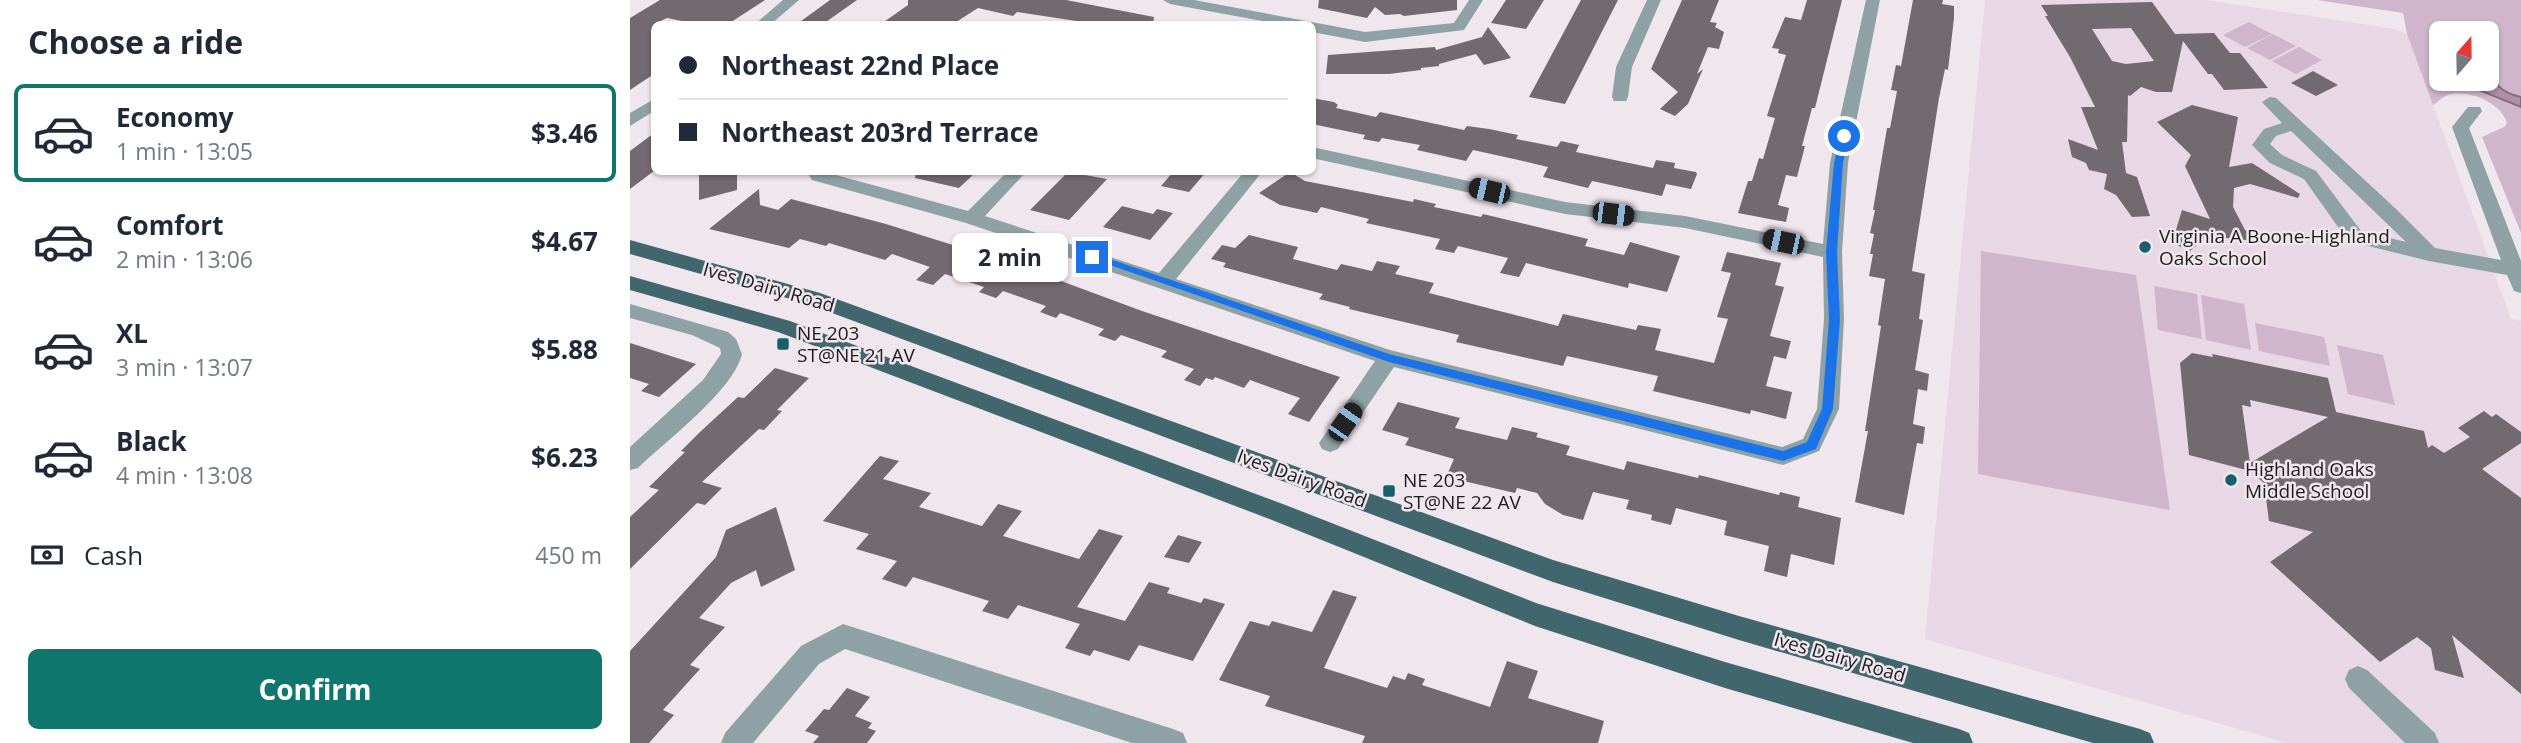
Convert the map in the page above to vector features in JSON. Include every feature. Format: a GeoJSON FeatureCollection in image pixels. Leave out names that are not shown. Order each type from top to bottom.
{"type":"FeatureCollection","features":[{"type":"Feature","properties":{"kind":"main road","name":"Ives Dairy Road"},"geometry":{"type":"LineString","coordinates":[[630,247],[813,298],[1553,571],[1738,628],[2140,743]]}},
{"type":"Feature","properties":{"kind":"main road","name":"Ives Dairy Road"},"geometry":{"type":"LineString","coordinates":[[630,283],[783,326],[1280,513],[1535,614],[1959,743]]}},
{"type":"Feature","properties":{"kind":"street"},"geometry":{"type":"LineString","coordinates":[[766,21],[793,0]]}},
{"type":"Feature","properties":{"kind":"street"},"geometry":{"type":"LineString","coordinates":[[1170,0],[1284,21]]}},
{"type":"Feature","properties":{"kind":"street"},"geometry":{"type":"LineString","coordinates":[[1316,28],[1365,37],[1459,27],[1476,0]]}},
{"type":"Feature","properties":{"kind":"street"},"geometry":{"type":"LineString","coordinates":[[1620,97],[1624,67],[1654,0]]}},
{"type":"Feature","properties":{"kind":"street"},"geometry":{"type":"LineString","coordinates":[[821,175],[972,218],[1164,280],[1389,358],[1783,456],[1811,445],[1828,409],[1834,320],[1832,252],[1839,163],[1873,0]]}},
{"type":"Feature","properties":{"kind":"street"},"geometry":{"type":"LineString","coordinates":[[2270,102],[2389,212],[2429,254]]}},
{"type":"Feature","properties":{"kind":"street"},"geometry":{"type":"LineString","coordinates":[[630,121],[651,106]]}},
{"type":"Feature","properties":{"kind":"street"},"geometry":{"type":"LineString","coordinates":[[2474,111],[2460,127],[2517,278]]}},
{"type":"Feature","properties":{"kind":"street"},"geometry":{"type":"LineString","coordinates":[[2295,125],[2270,131],[2264,136],[2261,145],[2276,159],[2310,175],[2355,236],[2517,278]]}},
{"type":"Feature","properties":{"kind":"street"},"geometry":{"type":"LineString","coordinates":[[1316,153],[1565,208],[1685,222],[1832,252]]}},
{"type":"Feature","properties":{"kind":"street"},"geometry":{"type":"LineString","coordinates":[[972,218],[1014,175]]}},
{"type":"Feature","properties":{"kind":"street"},"geometry":{"type":"LineString","coordinates":[[1164,280],[1251,175]]}},
{"type":"Feature","properties":{"kind":"street"},"geometry":{"type":"LineString","coordinates":[[630,310],[709,333],[726,340],[732,351],[731,360],[716,381],[630,461]]}},
{"type":"Feature","properties":{"kind":"street"},"geometry":{"type":"LineString","coordinates":[[1330,443],[1389,358]]}},
{"type":"Feature","properties":{"kind":"street"},"geometry":{"type":"LineString","coordinates":[[734,743],[810,655],[843,636],[1156,740]]}},
{"type":"Feature","properties":{"kind":"street"},"geometry":{"type":"LineString","coordinates":[[2358,679],[2425,743]]}},
{"type":"Feature","properties":{"kind":"shaded area","name":"Highland Oaks Middle School"},"geometry":{"type":"Polygon","coordinates":[[[1985,0],[2206,0],[2394,29],[2407,34],[2511,319],[2521,321],[2521,743],[2287,743],[1925,639],[1985,0]]]}},
{"type":"Feature","properties":{"kind":"shaded area"},"geometry":{"type":"Polygon","coordinates":[[[2317,0],[2521,0],[2521,233],[2482,137],[2504,127],[2507,123],[2504,116],[2491,103],[2465,94],[2448,95],[2433,105],[2407,34],[2403,13],[2317,0]]]}},
{"type":"Feature","properties":{"kind":"shaded area"},"geometry":{"type":"Polygon","coordinates":[[[2249,22],[2272,34],[2245,47],[2223,35],[2249,22]]]}},
{"type":"Feature","properties":{"kind":"shaded area"},"geometry":{"type":"Polygon","coordinates":[[[2273,34],[2296,46],[2270,60],[2247,48],[2273,34]]]}},
{"type":"Feature","properties":{"kind":"shaded area"},"geometry":{"type":"Polygon","coordinates":[[[2299,47],[2322,60],[2296,74],[2272,61],[2299,47]]]}},
{"type":"Feature","properties":{"kind":"shaded area"},"geometry":{"type":"Polygon","coordinates":[[[2499,86],[2521,97],[2521,107],[2481,91],[2499,91],[2499,86]]]}},
{"type":"Feature","properties":{"kind":"shaded area"},"geometry":{"type":"Polygon","coordinates":[[[1981,251],[2136,275],[2170,510],[1978,474],[1981,251]]]}},
{"type":"Feature","properties":{"kind":"shaded area"},"geometry":{"type":"Polygon","coordinates":[[[2154,286],[2197,294],[2202,339],[2158,330],[2154,286]]]}},
{"type":"Feature","properties":{"kind":"shaded area"},"geometry":{"type":"Polygon","coordinates":[[[2201,295],[2244,304],[2251,350],[2206,340],[2201,295]]]}},
{"type":"Feature","properties":{"kind":"shaded area"},"geometry":{"type":"Polygon","coordinates":[[[2255,323],[2324,337],[2330,366],[2259,351],[2255,323]]]}},
{"type":"Feature","properties":{"kind":"shaded area"},"geometry":{"type":"Polygon","coordinates":[[[2337,345],[2383,355],[2395,405],[2348,394],[2337,345]]]}},
{"type":"Feature","properties":{"kind":"building"},"geometry":{"type":"Polygon","coordinates":[[[660,0],[765,0],[733,21],[682,21],[667,18],[651,21],[651,76],[630,90],[630,18],[660,0]]]}},
{"type":"Feature","properties":{"kind":"building"},"geometry":{"type":"Polygon","coordinates":[[[830,0],[857,0],[827,21],[801,21],[830,0]]]}},
{"type":"Feature","properties":{"kind":"building"},"geometry":{"type":"Polygon","coordinates":[[[908,0],[1066,0],[1154,17],[1153,21],[1076,21],[1017,12],[1013,16],[978,8],[958,21],[885,21],[908,5],[908,0]]]}},
{"type":"Feature","properties":{"kind":"building"},"geometry":{"type":"Polygon","coordinates":[[[1319,0],[1457,0],[1457,10],[1404,16],[1385,15],[1375,7],[1367,18],[1318,8],[1319,0]]]}},
{"type":"Feature","properties":{"kind":"building"},"geometry":{"type":"Polygon","coordinates":[[[1506,0],[1544,0],[1526,29],[1491,23],[1506,0]]]}},
{"type":"Feature","properties":{"kind":"building"},"geometry":{"type":"Polygon","coordinates":[[[1581,0],[1618,0],[1565,104],[1529,97],[1581,0]]]}},
{"type":"Feature","properties":{"kind":"building"},"geometry":{"type":"Polygon","coordinates":[[[1682,0],[1719,0],[1710,22],[1717,23],[1715,27],[1724,32],[1719,49],[1708,47],[1697,74],[1703,69],[1688,104],[1675,116],[1660,109],[1678,92],[1651,69],[1682,0]]]}},
{"type":"Feature","properties":{"kind":"building"},"geometry":{"type":"Polygon","coordinates":[[[1807,0],[1842,0],[1815,108],[1812,108],[1802,146],[1805,146],[1797,177],[1786,175],[1778,205],[1789,208],[1786,222],[1738,213],[1748,181],[1752,181],[1759,158],[1763,159],[1775,118],[1767,116],[1786,55],[1778,53],[1779,49],[1772,48],[1785,17],[1801,20],[1807,0]]]}},
{"type":"Feature","properties":{"kind":"building"},"geometry":{"type":"Polygon","coordinates":[[[1913,0],[1943,0],[1942,4],[1954,6],[1954,18],[1948,70],[1945,69],[1939,98],[1912,271],[1925,274],[1919,319],[1923,320],[1915,370],[1929,374],[1927,391],[1918,389],[1913,424],[1925,427],[1923,444],[1917,443],[1904,515],[1855,502],[1868,431],[1865,431],[1881,326],[1878,325],[1885,279],[1869,276],[1874,234],[1870,233],[1887,128],[1890,128],[1897,91],[1891,90],[1896,65],[1901,66],[1913,0]]]}},
{"type":"Feature","properties":{"kind":"building"},"geometry":{"type":"Polygon","coordinates":[[[2152,2],[2175,34],[2214,33],[2230,53],[2240,53],[2268,88],[2224,90],[2183,41],[2172,92],[2156,92],[2141,87],[2128,95],[2127,142],[2122,142],[2126,173],[2137,177],[2150,216],[2132,217],[2116,195],[2104,189],[2107,174],[2089,170],[2086,163],[2072,157],[2068,139],[2098,150],[2081,107],[2095,107],[2041,5],[2152,2]],[[2131,28],[2092,29],[2112,61],[2126,64],[2154,61],[2131,28]]]}},
{"type":"Feature","properties":{"kind":"building"},"geometry":{"type":"Polygon","coordinates":[[[1488,27],[1511,58],[1484,65],[1476,54],[1421,70],[1389,74],[1326,74],[1328,55],[1435,47],[1436,50],[1482,37],[1488,27]]]}},
{"type":"Feature","properties":{"kind":"building"},"geometry":{"type":"Polygon","coordinates":[[[2313,71],[2338,85],[2316,96],[2291,83],[2313,71]]]}},
{"type":"Feature","properties":{"kind":"building"},"geometry":{"type":"Polygon","coordinates":[[[1316,99],[1334,102],[1338,105],[1336,108],[1376,117],[1380,112],[1464,130],[1467,126],[1489,129],[1518,135],[1516,139],[1557,147],[1561,141],[1579,145],[1576,152],[1653,168],[1656,160],[1675,163],[1674,168],[1697,174],[1691,189],[1666,184],[1662,196],[1592,181],[1588,188],[1543,177],[1548,167],[1473,150],[1466,161],[1417,150],[1420,145],[1382,138],[1379,142],[1363,139],[1365,135],[1316,125],[1316,99]]]}},
{"type":"Feature","properties":{"kind":"building"},"geometry":{"type":"Polygon","coordinates":[[[2192,105],[2238,117],[2229,167],[2252,163],[2300,194],[2298,198],[2250,184],[2234,188],[2233,207],[2245,230],[2256,234],[2255,241],[2207,236],[2190,251],[2172,243],[2182,210],[2210,219],[2185,166],[2191,155],[2157,122],[2192,105]]]}},
{"type":"Feature","properties":{"kind":"building"},"geometry":{"type":"Polygon","coordinates":[[[651,135],[651,173],[630,189],[630,151],[651,135]]]}},
{"type":"Feature","properties":{"kind":"building"},"geometry":{"type":"Polygon","coordinates":[[[699,175],[737,175],[737,190],[699,200],[699,175]]]}},
{"type":"Feature","properties":{"kind":"building"},"geometry":{"type":"Polygon","coordinates":[[[916,175],[973,175],[959,188],[915,178],[916,175]]]}},
{"type":"Feature","properties":{"kind":"building"},"geometry":{"type":"Polygon","coordinates":[[[1065,175],[1107,179],[1069,220],[1030,210],[1065,175]]]}},
{"type":"Feature","properties":{"kind":"building"},"geometry":{"type":"Polygon","coordinates":[[[1170,175],[1203,175],[1189,192],[1161,186],[1170,175]]]}},
{"type":"Feature","properties":{"kind":"building"},"geometry":{"type":"Polygon","coordinates":[[[1286,175],[1295,175],[1305,181],[1413,202],[1414,199],[1436,204],[1434,207],[1481,217],[1483,214],[1588,239],[1585,246],[1624,255],[1630,242],[1680,256],[1667,292],[1629,283],[1628,288],[1526,263],[1519,277],[1500,273],[1508,258],[1458,246],[1454,253],[1435,249],[1440,239],[1366,223],[1369,219],[1321,207],[1317,213],[1280,205],[1259,193],[1286,175]]]}},
{"type":"Feature","properties":{"kind":"building"},"geometry":{"type":"Polygon","coordinates":[[[759,189],[760,205],[778,210],[791,199],[886,224],[1026,268],[1142,311],[1340,377],[1309,422],[1288,414],[1300,398],[1250,380],[1244,388],[1215,377],[1213,380],[1206,378],[1200,386],[1184,380],[1194,369],[1161,357],[1167,351],[1121,335],[1115,341],[1098,335],[1104,329],[1060,313],[1056,318],[1040,312],[1046,306],[1003,291],[996,298],[979,292],[984,287],[945,274],[933,285],[916,280],[930,267],[892,254],[885,260],[829,243],[826,246],[800,239],[789,248],[709,229],[759,189]]]}},
{"type":"Feature","properties":{"kind":"building"},"geometry":{"type":"Polygon","coordinates":[[[1122,206],[1153,214],[1157,209],[1173,213],[1150,240],[1103,227],[1122,206]]]}},
{"type":"Feature","properties":{"kind":"building"},"geometry":{"type":"Polygon","coordinates":[[[1249,235],[1298,247],[1293,259],[1337,270],[1341,264],[1372,271],[1377,261],[1400,266],[1395,274],[1434,283],[1429,293],[1558,326],[1563,314],[1636,330],[1638,325],[1661,329],[1655,350],[1714,363],[1728,319],[1717,317],[1731,273],[1721,271],[1727,252],[1781,263],[1775,285],[1784,287],[1770,336],[1791,341],[1786,359],[1774,356],[1766,386],[1792,392],[1786,419],[1751,410],[1750,414],[1653,391],[1658,376],[1567,356],[1563,366],[1456,342],[1459,335],[1349,309],[1350,307],[1319,299],[1323,294],[1223,267],[1226,263],[1211,259],[1222,245],[1235,248],[1249,235]]]}},
{"type":"Feature","properties":{"kind":"building"},"geometry":{"type":"Polygon","coordinates":[[[630,343],[696,364],[659,397],[641,391],[649,384],[630,378],[630,343]]]}},
{"type":"Feature","properties":{"kind":"building","name":"Highland Oaks Middle School"},"geometry":{"type":"Polygon","coordinates":[[[2192,353],[2213,357],[2212,354],[2328,378],[2336,412],[2424,431],[2428,448],[2432,445],[2444,453],[2470,437],[2458,428],[2484,411],[2492,417],[2496,414],[2521,432],[2521,443],[2482,469],[2521,498],[2521,694],[2452,635],[2464,678],[2435,670],[2431,648],[2417,637],[2380,662],[2270,562],[2313,532],[2269,521],[2264,483],[2250,471],[2189,455],[2180,363],[2192,353]],[[2250,400],[2251,407],[2242,405],[2250,463],[2328,417],[2250,400]]]}},
{"type":"Feature","properties":{"kind":"building"},"geometry":{"type":"Polygon","coordinates":[[[775,368],[809,378],[777,410],[782,411],[764,430],[759,429],[702,482],[722,488],[705,505],[697,503],[630,569],[630,517],[659,490],[649,487],[685,452],[681,451],[700,432],[738,397],[744,398],[775,368]]]}},
{"type":"Feature","properties":{"kind":"building"},"geometry":{"type":"Polygon","coordinates":[[[1398,402],[1460,418],[1455,428],[1507,440],[1512,427],[1538,433],[1536,437],[1570,446],[1566,455],[1624,470],[1627,461],[1779,495],[1780,492],[1800,497],[1798,507],[1841,518],[1834,565],[1791,554],[1787,577],[1764,571],[1769,546],[1724,535],[1727,521],[1676,508],[1671,525],[1651,520],[1652,515],[1626,509],[1629,500],[1593,492],[1583,520],[1563,515],[1545,504],[1537,493],[1517,488],[1515,493],[1446,477],[1454,459],[1405,445],[1409,438],[1382,430],[1398,402]]]}},
{"type":"Feature","properties":{"kind":"building"},"geometry":{"type":"Polygon","coordinates":[[[880,456],[899,461],[883,479],[931,493],[919,507],[982,526],[998,504],[1022,511],[1003,536],[1079,559],[1099,529],[1123,536],[1077,607],[1125,621],[1149,582],[1170,588],[1167,593],[1201,603],[1204,598],[1225,604],[1193,661],[1139,645],[1129,661],[1094,650],[1090,656],[1065,648],[1080,624],[1018,605],[1008,619],[982,611],[989,601],[913,577],[906,587],[882,579],[897,561],[856,549],[869,534],[823,521],[880,456]]]}},
{"type":"Feature","properties":{"kind":"building"},"geometry":{"type":"Polygon","coordinates":[[[776,507],[795,570],[761,587],[756,570],[731,583],[699,618],[725,627],[690,665],[700,669],[663,710],[674,715],[649,743],[630,743],[630,651],[716,557],[726,530],[776,507]]]}},
{"type":"Feature","properties":{"kind":"building"},"geometry":{"type":"Polygon","coordinates":[[[1178,535],[1202,542],[1189,563],[1164,557],[1178,535]]]}},
{"type":"Feature","properties":{"kind":"building"},"geometry":{"type":"Polygon","coordinates":[[[1333,590],[1357,597],[1324,668],[1387,688],[1393,676],[1405,680],[1408,673],[1425,679],[1422,685],[1490,707],[1507,661],[1538,671],[1528,698],[1604,721],[1598,743],[1362,743],[1365,736],[1265,706],[1270,696],[1219,680],[1250,621],[1269,626],[1272,621],[1312,632],[1333,590]]]}},
{"type":"Feature","properties":{"kind":"building"},"geometry":{"type":"Polygon","coordinates":[[[847,688],[870,697],[855,716],[872,723],[868,728],[876,731],[867,743],[813,743],[819,736],[805,731],[824,709],[829,710],[847,688]]]}},
{"type":"Feature","properties":{"kind":"place","name":"Virginia A Boone-Highland Oaks School"},"geometry":{"type":"Point","coordinates":[2145,247]}},
{"type":"Feature","properties":{"kind":"place","name":"NE 203 ST@NE 21 AV"},"geometry":{"type":"Point","coordinates":[783,344]}},
{"type":"Feature","properties":{"kind":"place","name":"Highland Oaks Middle School"},"geometry":{"type":"Point","coordinates":[2231,480]}},
{"type":"Feature","properties":{"kind":"place","name":"NE 203 ST@NE 22 AV"},"geometry":{"type":"Point","coordinates":[1389,491]}},
{"type":"Feature","properties":{"kind":"route"},"geometry":{"type":"LineString","coordinates":[[1092,257],[1389,358],[1783,456],[1811,445],[1828,409],[1834,320],[1832,252],[1839,163],[1844,136]]}}]}
